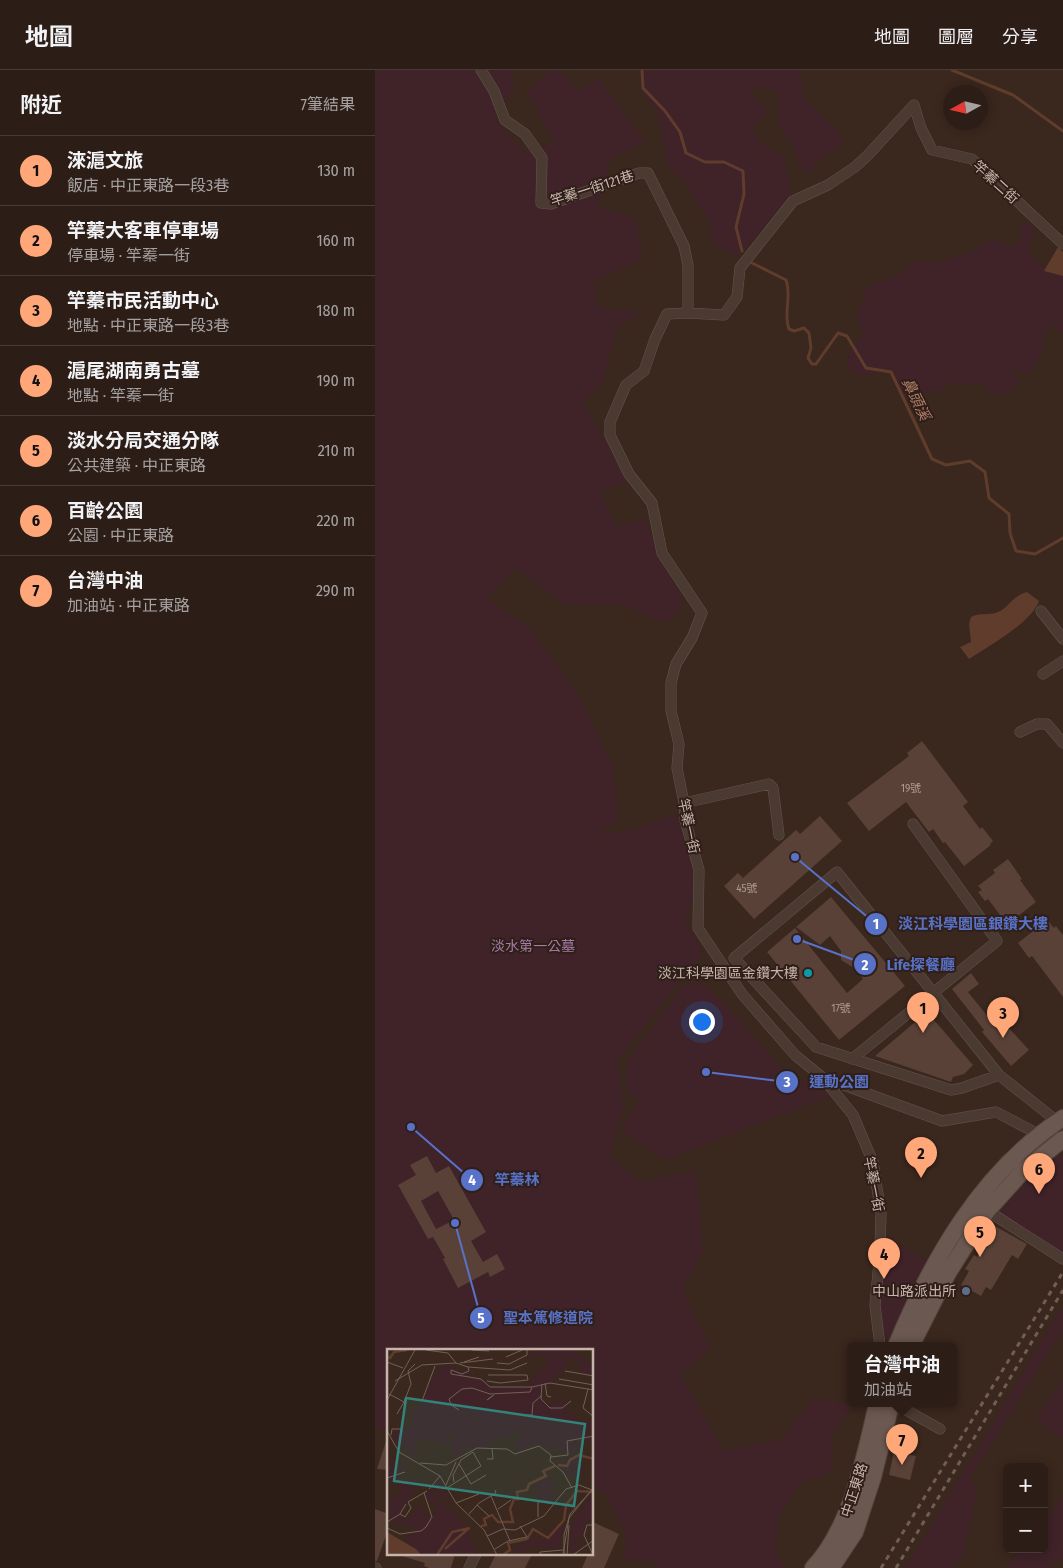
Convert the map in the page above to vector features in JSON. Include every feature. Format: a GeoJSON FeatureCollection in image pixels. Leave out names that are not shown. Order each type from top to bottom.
{"type":"FeatureCollection","features":[{"type":"Feature","properties":{"kind":"main road"},"geometry":{"type":"LineString","coordinates":[[913,1342],[980,1207],[1005,1166],[1040,1135],[1061,1124]]}},
{"type":"Feature","properties":{"kind":"main road"},"geometry":{"type":"LineString","coordinates":[[898,1342],[944,1248],[980,1207],[1063,1139]]}},
{"type":"Feature","properties":{"kind":"main road","name":"中正東路"},"geometry":{"type":"LineString","coordinates":[[813,1568],[820,1561],[844,1521],[863,1463],[885,1407]]}},
{"type":"Feature","properties":{"kind":"main road","name":"中正東路"},"geometry":{"type":"LineString","coordinates":[[831,1568],[855,1532],[873,1478],[886,1407]]}},
{"type":"Feature","properties":{"kind":"street","name":"竿蓁一街121巷"},"geometry":{"type":"LineString","coordinates":[[481,70],[494,91],[505,120],[525,134],[542,158],[541,203],[551,204],[639,173],[649,174],[684,246],[688,265],[688,313]]}},
{"type":"Feature","properties":{"kind":"street","name":"竿蓁二街"},"geometry":{"type":"LineString","coordinates":[[688,313],[724,315],[737,297],[740,268],[793,201],[828,185],[855,166],[868,155],[913,105],[921,128],[932,150],[972,159],[1063,244]]}},
{"type":"Feature","properties":{"kind":"street","name":"竿蓁一街"},"geometry":{"type":"LineString","coordinates":[[688,313],[667,314],[655,339],[644,371],[626,386],[610,422],[610,435],[629,474],[652,503],[662,553],[702,613],[692,638],[676,664],[671,683],[671,711],[679,744],[677,768],[684,803],[685,820],[699,870],[698,928],[742,994],[795,1055],[823,1078],[853,1115],[873,1162],[881,1213],[875,1305],[880,1342]]}},
{"type":"Feature","properties":{"kind":"street"},"geometry":{"type":"LineString","coordinates":[[1041,611],[1063,639]]}},
{"type":"Feature","properties":{"kind":"street"},"geometry":{"type":"LineString","coordinates":[[1043,674],[1063,661]]}},
{"type":"Feature","properties":{"kind":"street"},"geometry":{"type":"LineString","coordinates":[[1020,732],[1037,724],[1047,724],[1063,743]]}},
{"type":"Feature","properties":{"kind":"street"},"geometry":{"type":"LineString","coordinates":[[684,803],[769,784],[773,788],[779,835]]}},
{"type":"Feature","properties":{"kind":"street"},"geometry":{"type":"LineString","coordinates":[[853,1059],[997,940],[913,824]]}},
{"type":"Feature","properties":{"kind":"street"},"geometry":{"type":"LineString","coordinates":[[999,1075],[951,1090],[817,1047],[734,958],[837,872],[999,1075],[1061,1124]]}},
{"type":"Feature","properties":{"kind":"street"},"geometry":{"type":"LineString","coordinates":[[829,1080],[942,1121],[996,1112],[1040,1135]]}},
{"type":"Feature","properties":{"kind":"street"},"geometry":{"type":"LineString","coordinates":[[980,1207],[1060,1257]]}},
{"type":"Feature","properties":{"kind":"street"},"geometry":{"type":"LineString","coordinates":[[894,1407],[906,1410],[940,1429]]}},
{"type":"Feature","properties":{"kind":"street"},"geometry":{"type":"LineString","coordinates":[[469,1568],[475,1556]]}},
{"type":"Feature","properties":{"kind":"green space","name":"淡水第一公墓"},"geometry":{"type":"Polygon","coordinates":[[[375,70],[479,70],[492,79],[488,70],[511,70],[514,88],[494,118],[523,151],[554,142],[528,93],[550,70],[558,70],[579,90],[600,79],[645,142],[611,158],[597,207],[636,219],[643,259],[594,281],[597,307],[644,313],[617,327],[602,384],[583,402],[628,481],[601,491],[616,527],[644,518],[683,604],[665,623],[622,604],[564,604],[516,567],[486,599],[528,626],[580,698],[613,766],[618,822],[595,834],[632,830],[676,814],[691,860],[694,893],[685,922],[703,951],[617,1062],[624,1107],[609,1156],[640,1182],[696,1170],[703,1252],[682,1290],[710,1348],[681,1375],[723,1451],[781,1440],[814,1398],[853,1407],[831,1433],[834,1459],[828,1474],[802,1482],[780,1513],[775,1553],[784,1568],[657,1568],[653,1561],[624,1559],[626,1533],[605,1493],[594,1488],[594,1349],[387,1349],[387,1430],[377,1427],[375,1429],[375,70]]]}},
{"type":"Feature","properties":{"kind":"green space"},"geometry":{"type":"Polygon","coordinates":[[[641,70],[801,70],[802,94],[806,101],[834,128],[843,142],[822,158],[808,174],[801,169],[791,143],[778,120],[778,109],[781,100],[778,91],[754,86],[750,94],[766,106],[767,115],[757,122],[753,133],[767,147],[785,156],[792,198],[738,256],[711,240],[711,228],[704,211],[695,202],[689,188],[669,166],[657,111],[646,97],[641,70]]]}},
{"type":"Feature","properties":{"kind":"green space"},"geometry":{"type":"Polygon","coordinates":[[[1023,221],[1036,230],[1027,251],[1049,271],[1063,274],[1063,332],[1059,333],[1058,326],[1052,323],[1046,331],[1042,351],[1033,369],[1026,373],[1011,369],[1019,382],[1002,395],[991,395],[983,384],[946,383],[944,389],[917,394],[897,389],[893,384],[892,371],[856,375],[847,366],[850,352],[863,333],[856,318],[868,286],[903,273],[913,260],[931,263],[976,251],[981,243],[994,240],[1018,247],[1023,221]]]}},
{"type":"Feature","properties":{"kind":"green space"},"geometry":{"type":"Polygon","coordinates":[[[690,983],[705,985],[783,1069],[797,1080],[803,1082],[815,1080],[832,1095],[665,1160],[620,1129],[640,1102],[628,1090],[626,1074],[628,1062],[682,987],[690,983]]]}},
{"type":"Feature","properties":{"kind":"green space"},"geometry":{"type":"Polygon","coordinates":[[[1063,1154],[1063,1256],[997,1214],[1034,1174],[1063,1154]]]}},
{"type":"Feature","properties":{"kind":"green space"},"geometry":{"type":"Polygon","coordinates":[[[889,1239],[927,1260],[886,1342],[884,1342],[878,1306],[882,1247],[889,1239]]]}},
{"type":"Feature","properties":{"kind":"green space"},"geometry":{"type":"Polygon","coordinates":[[[1063,1306],[1063,1330],[969,1479],[977,1488],[963,1555],[953,1568],[906,1568],[1063,1306]]]}},
{"type":"Feature","properties":{"kind":"green space"},"geometry":{"type":"Polygon","coordinates":[[[1063,1379],[1063,1438],[1036,1421],[1063,1379]]]}},
{"type":"Feature","properties":{"kind":"green space"},"geometry":{"type":"Polygon","coordinates":[[[1063,1496],[1063,1558],[1048,1568],[1007,1568],[1018,1553],[1048,1553],[1048,1515],[1063,1496]]]}},
{"type":"Feature","properties":{"kind":"shaded area"},"geometry":{"type":"Polygon","coordinates":[[[1058,247],[1063,252],[1063,276],[1044,271],[1058,247]]]}},
{"type":"Feature","properties":{"kind":"shaded area"},"geometry":{"type":"Polygon","coordinates":[[[1027,592],[1039,601],[1035,609],[1019,626],[969,659],[960,647],[971,642],[969,624],[971,617],[998,612],[1018,596],[1027,592]]]}},
{"type":"Feature","properties":{"kind":"building"},"geometry":{"type":"Polygon","coordinates":[[[922,741],[968,802],[963,806],[980,829],[982,827],[993,841],[991,845],[964,866],[933,829],[929,832],[906,802],[869,831],[847,803],[909,756],[907,753],[922,741]]]}},
{"type":"Feature","properties":{"kind":"building"},"geometry":{"type":"Polygon","coordinates":[[[820,816],[842,841],[754,919],[724,886],[738,873],[743,878],[796,830],[800,834],[820,816]]]}},
{"type":"Feature","properties":{"kind":"building"},"geometry":{"type":"Polygon","coordinates":[[[1008,859],[1036,902],[1009,923],[1006,923],[988,899],[985,901],[978,892],[982,890],[978,886],[995,873],[993,870],[1008,859]]]}},
{"type":"Feature","properties":{"kind":"building","name":"淡江科學園區金鑽大樓"},"geometry":{"type":"Polygon","coordinates":[[[831,897],[905,986],[839,1040],[767,952],[795,928],[847,993],[863,979],[854,968],[841,960],[841,951],[830,936],[820,945],[796,927],[831,897]]]}},
{"type":"Feature","properties":{"kind":"building"},"geometry":{"type":"Polygon","coordinates":[[[1047,920],[1054,928],[1056,926],[1063,935],[1063,997],[1032,956],[1029,958],[1018,943],[1047,920]]]}},
{"type":"Feature","properties":{"kind":"building"},"geometry":{"type":"Polygon","coordinates":[[[971,973],[979,984],[968,992],[993,1023],[999,1017],[1029,1050],[1011,1066],[982,1032],[984,1030],[952,989],[971,973]]]}},
{"type":"Feature","properties":{"kind":"building"},"geometry":{"type":"Polygon","coordinates":[[[927,1012],[973,1065],[964,1074],[953,1077],[951,1082],[875,1056],[927,1012]]]}},
{"type":"Feature","properties":{"kind":"building"},"geometry":{"type":"Polygon","coordinates":[[[427,1156],[436,1173],[449,1166],[486,1232],[471,1241],[483,1262],[497,1254],[505,1269],[490,1277],[488,1272],[458,1288],[443,1259],[445,1258],[433,1237],[428,1239],[398,1185],[416,1175],[410,1165],[427,1156]],[[438,1191],[421,1201],[436,1229],[454,1220],[438,1191]]]}},
{"type":"Feature","properties":{"kind":"building"},"geometry":{"type":"Polygon","coordinates":[[[991,1224],[1027,1244],[1018,1259],[1012,1255],[991,1290],[986,1287],[981,1296],[961,1285],[969,1271],[965,1269],[974,1255],[977,1257],[987,1240],[982,1238],[991,1224]]]}},
{"type":"Feature","properties":{"kind":"building"},"geometry":{"type":"Polygon","coordinates":[[[387,1438],[387,1470],[377,1469],[387,1438]]]}},
{"type":"Feature","properties":{"kind":"building"},"geometry":{"type":"Polygon","coordinates":[[[894,1451],[916,1456],[910,1480],[889,1475],[894,1451]]]}},
{"type":"Feature","properties":{"kind":"building"},"geometry":{"type":"Polygon","coordinates":[[[375,1509],[387,1513],[387,1533],[377,1561],[375,1561],[375,1509]]]}},
{"type":"Feature","properties":{"kind":"building"},"geometry":{"type":"Polygon","coordinates":[[[594,1522],[619,1534],[604,1568],[582,1568],[587,1556],[594,1556],[594,1522]]]}},
{"type":"Feature","properties":{"kind":"building"},"geometry":{"type":"Polygon","coordinates":[[[402,1556],[454,1556],[451,1568],[429,1568],[424,1566],[425,1563],[402,1556]]]}},
{"type":"Feature","properties":{"kind":"building"},"geometry":{"type":"Polygon","coordinates":[[[495,1556],[531,1556],[525,1568],[489,1568],[495,1556]]]}},
{"type":"Feature","properties":{"kind":"waterway","name":"鼻頭溪"},"geometry":{"type":"LineString","coordinates":[[642,70],[643,88],[665,111],[680,132],[686,153],[705,162],[724,162],[743,171],[744,194],[736,227],[742,251]]}},
{"type":"Feature","properties":{"kind":"waterway"},"geometry":{"type":"LineString","coordinates":[[952,70],[1013,95],[1063,131]]}},
{"type":"Feature","properties":{"kind":"waterway","name":"鼻頭溪"},"geometry":{"type":"LineString","coordinates":[[752,263],[786,280],[788,286],[787,323],[789,329],[794,331],[804,328],[809,333],[811,348],[808,358],[812,364],[816,364],[838,333],[847,336],[866,368],[891,372],[932,459],[946,465],[970,461],[985,472],[989,498],[1009,514],[1010,533],[1016,551],[1035,554],[1063,538]]}},
{"type":"Feature","properties":{"kind":"railway"},"geometry":{"type":"LineString","coordinates":[[881,1568],[1063,1272]]}},
{"type":"Feature","properties":{"kind":"railway"},"geometry":{"type":"LineString","coordinates":[[896,1568],[1063,1290]]}},
{"type":"Feature","properties":{"kind":"place","name":"淡江科學園區銀鑽大樓"},"geometry":{"type":"Point","coordinates":[795,857]}},
{"type":"Feature","properties":{"kind":"place","name":"Life探餐廳"},"geometry":{"type":"Point","coordinates":[797,939]}},
{"type":"Feature","properties":{"kind":"place","name":"淡江科學園區金鑽大樓"},"geometry":{"type":"Point","coordinates":[808,973]}},
{"type":"Feature","properties":{"kind":"place","name":"淶滬文旅"},"geometry":{"type":"Point","coordinates":[923,1033]}},
{"type":"Feature","properties":{"kind":"place","name":"竿蓁市民活動中心"},"geometry":{"type":"Point","coordinates":[1003,1038]}},
{"type":"Feature","properties":{"kind":"place","name":"運動公園"},"geometry":{"type":"Point","coordinates":[706,1072]}},
{"type":"Feature","properties":{"kind":"place","name":"竿蓁林"},"geometry":{"type":"Point","coordinates":[411,1127]}},
{"type":"Feature","properties":{"kind":"place","name":"竿蓁大客車停車場"},"geometry":{"type":"Point","coordinates":[921,1178]}},
{"type":"Feature","properties":{"kind":"place","name":"百齡公園"},"geometry":{"type":"Point","coordinates":[1039,1194]}},
{"type":"Feature","properties":{"kind":"place","name":"聖本篤修道院"},"geometry":{"type":"Point","coordinates":[455,1223]}},
{"type":"Feature","properties":{"kind":"place","name":"淡水分局交通分隊"},"geometry":{"type":"Point","coordinates":[980,1257]}},
{"type":"Feature","properties":{"kind":"place","name":"滬尾湖南勇古墓"},"geometry":{"type":"Point","coordinates":[884,1279]}},
{"type":"Feature","properties":{"kind":"place","name":"中山路派出所"},"geometry":{"type":"Point","coordinates":[966,1291]}},
{"type":"Feature","properties":{"kind":"place","name":"台灣中油"},"geometry":{"type":"Point","coordinates":[902,1465]}}]}
